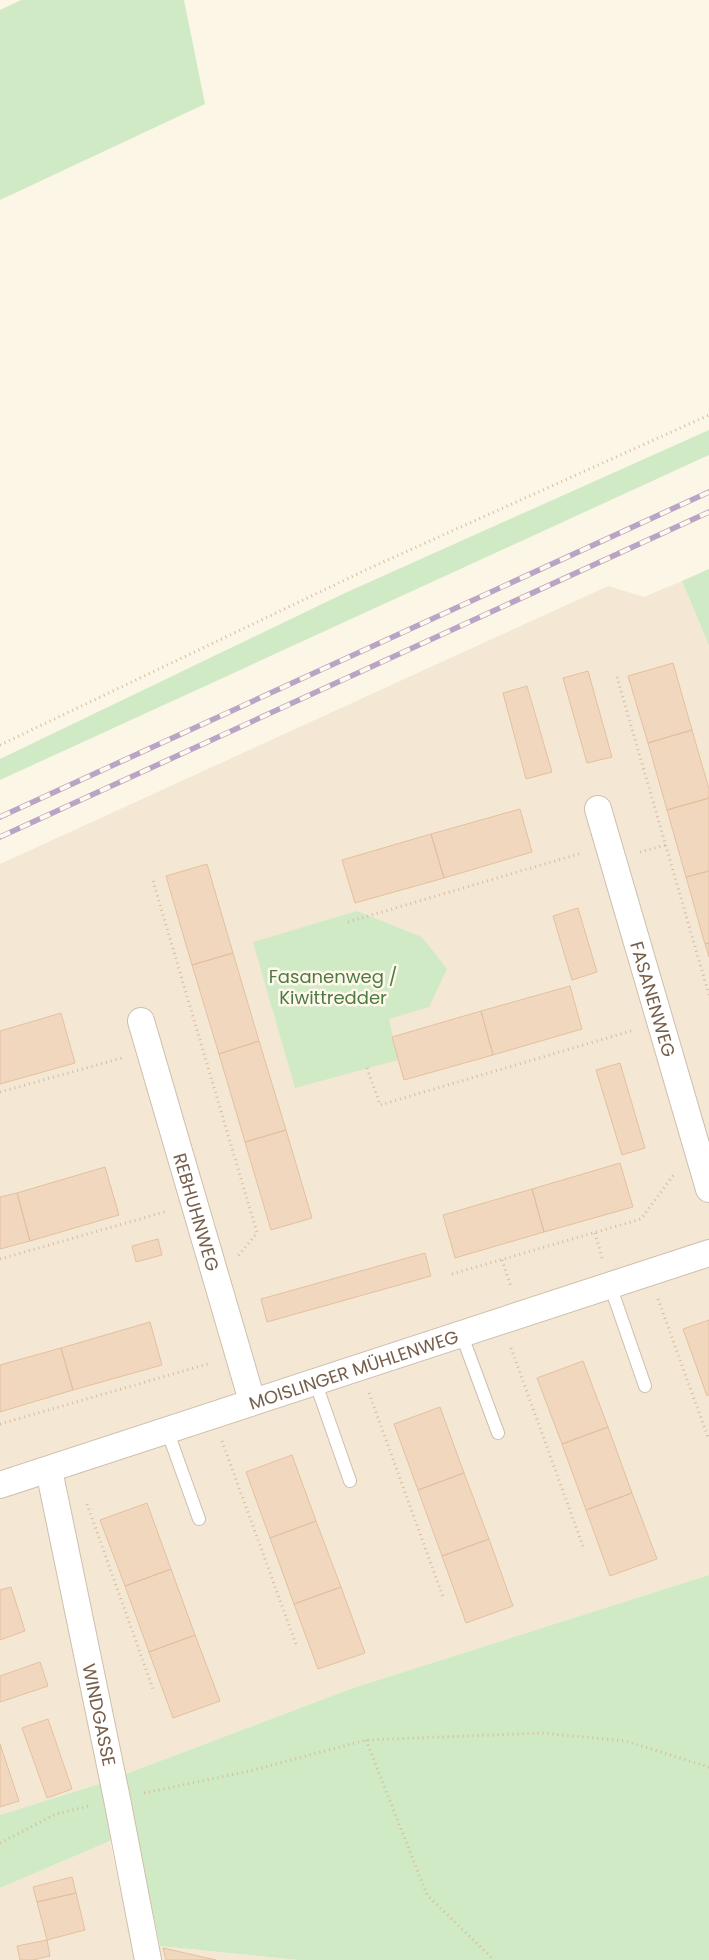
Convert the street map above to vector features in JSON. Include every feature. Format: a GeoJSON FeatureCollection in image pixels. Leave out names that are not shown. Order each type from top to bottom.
{"type":"FeatureCollection","features":[{"type":"Feature","properties":{"kind":"street","name":"FASANENWEG"},"geometry":{"type":"LineString","coordinates":[[598,809],[709,1188]]}},
{"type":"Feature","properties":{"kind":"street","name":"REBHUHNWEG"},"geometry":{"type":"LineString","coordinates":[[141,1021],[252,1401]]}},
{"type":"Feature","properties":{"kind":"street","name":"MOISLINGER MÜHLENWEG"},"geometry":{"type":"LineString","coordinates":[[0,1485],[709,1253]]}},
{"type":"Feature","properties":{"kind":"street","name":"WINDGASSE"},"geometry":{"type":"LineString","coordinates":[[49,1470],[148,1960]]}},
{"type":"Feature","properties":{"kind":"lane"},"geometry":{"type":"LineString","coordinates":[[610,1285],[645,1386]]}},
{"type":"Feature","properties":{"kind":"lane"},"geometry":{"type":"LineString","coordinates":[[462,1333],[498,1433]]}},
{"type":"Feature","properties":{"kind":"lane"},"geometry":{"type":"LineString","coordinates":[[315,1381],[350,1481]]}},
{"type":"Feature","properties":{"kind":"lane"},"geometry":{"type":"LineString","coordinates":[[167,1430],[199,1519]]}},
{"type":"Feature","properties":{"kind":"path"},"geometry":{"type":"LineString","coordinates":[[0,745],[370,568],[709,415]]}},
{"type":"Feature","properties":{"kind":"path"},"geometry":{"type":"LineString","coordinates":[[617,677],[709,995]]}},
{"type":"Feature","properties":{"kind":"path"},"geometry":{"type":"LineString","coordinates":[[348,922],[609,846]]}},
{"type":"Feature","properties":{"kind":"path"},"geometry":{"type":"LineString","coordinates":[[153,881],[257,1233],[217,1284]]}},
{"type":"Feature","properties":{"kind":"path"},"geometry":{"type":"LineString","coordinates":[[367,1068],[380,1105],[660,1023]]}},
{"type":"Feature","properties":{"kind":"path"},"geometry":{"type":"LineString","coordinates":[[0,1092],[149,1050]]}},
{"type":"Feature","properties":{"kind":"path"},"geometry":{"type":"LineString","coordinates":[[452,1274],[641,1219],[680,1166],[701,1160]]}},
{"type":"Feature","properties":{"kind":"path"},"geometry":{"type":"LineString","coordinates":[[0,1259],[194,1204]]}},
{"type":"Feature","properties":{"kind":"path"},"geometry":{"type":"LineString","coordinates":[[650,1272],[709,1440]]}},
{"type":"Feature","properties":{"kind":"path"},"geometry":{"type":"LineString","coordinates":[[502,1320],[584,1549]]}},
{"type":"Feature","properties":{"kind":"path"},"geometry":{"type":"LineString","coordinates":[[0,1424],[238,1355]]}},
{"type":"Feature","properties":{"kind":"path"},"geometry":{"type":"LineString","coordinates":[[360,1366],[443,1597]]}},
{"type":"Feature","properties":{"kind":"path"},"geometry":{"type":"LineString","coordinates":[[214,1414],[296,1647]]}},
{"type":"Feature","properties":{"kind":"path"},"geometry":{"type":"LineString","coordinates":[[75,1461],[83,1492],[153,1689]]}},
{"type":"Feature","properties":{"kind":"path"},"geometry":{"type":"LineString","coordinates":[[0,1843],[56,1814],[250,1771],[366,1740],[542,1733],[624,1741],[709,1767]]}},
{"type":"Feature","properties":{"kind":"path"},"geometry":{"type":"LineString","coordinates":[[366,1740],[427,1895],[494,1960]]}},
{"type":"Feature","properties":{"kind":"shaded area"},"geometry":{"type":"Polygon","coordinates":[[[682,581],[709,646],[709,1575],[353,1688],[99,1784],[0,1815],[0,864],[608,586],[644,597],[682,581]]]}},
{"type":"Feature","properties":{"kind":"shaded area"},"geometry":{"type":"Polygon","coordinates":[[[110,1841],[133,1950],[160,1946],[298,1960],[0,1960],[0,1888],[110,1841]]]}},
{"type":"Feature","properties":{"kind":"green space"},"geometry":{"type":"Polygon","coordinates":[[[21,0],[184,0],[205,104],[0,200],[0,10],[21,0]]]}},
{"type":"Feature","properties":{"kind":"green space"},"geometry":{"type":"Polygon","coordinates":[[[709,430],[709,455],[0,780],[0,759],[345,593],[709,430]]]}},
{"type":"Feature","properties":{"kind":"green space"},"geometry":{"type":"Polygon","coordinates":[[[709,569],[709,646],[682,581],[709,569]]]}},
{"type":"Feature","properties":{"kind":"green space","name":"Fasanenweg / Kiwittredder"},"geometry":{"type":"Polygon","coordinates":[[[357,911],[422,937],[447,969],[429,1007],[389,1019],[398,1060],[295,1088],[253,942],[357,911]]]}},
{"type":"Feature","properties":{"kind":"green space"},"geometry":{"type":"Polygon","coordinates":[[[709,1575],[709,1960],[298,1960],[160,1946],[137,1836],[110,1841],[0,1888],[0,1815],[99,1784],[353,1688],[709,1575]]]}},
{"type":"Feature","properties":{"kind":"building"},"geometry":{"type":"Polygon","coordinates":[[[673,663],[692,730],[648,743],[628,676],[673,663]]]}},
{"type":"Feature","properties":{"kind":"building"},"geometry":{"type":"Polygon","coordinates":[[[588,671],[612,757],[587,763],[563,678],[588,671]]]}},
{"type":"Feature","properties":{"kind":"building"},"geometry":{"type":"Polygon","coordinates":[[[527,686],[552,772],[526,779],[503,693],[527,686]]]}},
{"type":"Feature","properties":{"kind":"building"},"geometry":{"type":"Polygon","coordinates":[[[692,730],[709,789],[709,798],[667,810],[648,743],[692,730]]]}},
{"type":"Feature","properties":{"kind":"building"},"geometry":{"type":"Polygon","coordinates":[[[709,798],[709,871],[686,877],[667,810],[709,798]]]}},
{"type":"Feature","properties":{"kind":"building"},"geometry":{"type":"Polygon","coordinates":[[[520,809],[532,852],[444,878],[431,834],[520,809]]]}},
{"type":"Feature","properties":{"kind":"building"},"geometry":{"type":"Polygon","coordinates":[[[431,834],[444,878],[355,903],[342,860],[431,834]]]}},
{"type":"Feature","properties":{"kind":"building"},"geometry":{"type":"Polygon","coordinates":[[[207,864],[233,953],[192,965],[166,876],[207,864]]]}},
{"type":"Feature","properties":{"kind":"building"},"geometry":{"type":"Polygon","coordinates":[[[709,871],[709,943],[705,944],[686,877],[709,871]]]}},
{"type":"Feature","properties":{"kind":"building"},"geometry":{"type":"Polygon","coordinates":[[[578,908],[597,972],[572,980],[553,916],[578,908]]]}},
{"type":"Feature","properties":{"kind":"building"},"geometry":{"type":"Polygon","coordinates":[[[709,943],[709,957],[705,944],[709,943]]]}},
{"type":"Feature","properties":{"kind":"building"},"geometry":{"type":"Polygon","coordinates":[[[233,953],[259,1041],[219,1054],[192,965],[233,953]]]}},
{"type":"Feature","properties":{"kind":"building"},"geometry":{"type":"Polygon","coordinates":[[[570,986],[582,1029],[493,1055],[481,1011],[570,986]]]}},
{"type":"Feature","properties":{"kind":"building"},"geometry":{"type":"Polygon","coordinates":[[[481,1011],[493,1055],[404,1080],[392,1037],[481,1011]]]}},
{"type":"Feature","properties":{"kind":"building"},"geometry":{"type":"Polygon","coordinates":[[[61,1013],[75,1063],[0,1084],[0,1031],[61,1013]]]}},
{"type":"Feature","properties":{"kind":"building"},"geometry":{"type":"Polygon","coordinates":[[[259,1041],[286,1130],[245,1142],[219,1054],[259,1041]]]}},
{"type":"Feature","properties":{"kind":"building"},"geometry":{"type":"Polygon","coordinates":[[[620,1063],[645,1148],[622,1155],[596,1070],[620,1063]]]}},
{"type":"Feature","properties":{"kind":"building"},"geometry":{"type":"Polygon","coordinates":[[[286,1130],[312,1218],[271,1230],[245,1142],[286,1130]]]}},
{"type":"Feature","properties":{"kind":"building"},"geometry":{"type":"Polygon","coordinates":[[[620,1163],[633,1207],[544,1232],[532,1189],[620,1163]]]}},
{"type":"Feature","properties":{"kind":"building"},"geometry":{"type":"Polygon","coordinates":[[[105,1167],[119,1215],[30,1241],[17,1193],[105,1167]]]}},
{"type":"Feature","properties":{"kind":"building"},"geometry":{"type":"Polygon","coordinates":[[[532,1189],[544,1232],[455,1258],[443,1215],[532,1189]]]}},
{"type":"Feature","properties":{"kind":"building"},"geometry":{"type":"Polygon","coordinates":[[[17,1193],[30,1241],[0,1249],[0,1197],[17,1193]]]}},
{"type":"Feature","properties":{"kind":"building"},"geometry":{"type":"Polygon","coordinates":[[[158,1239],[162,1255],[136,1262],[132,1246],[158,1239]]]}},
{"type":"Feature","properties":{"kind":"building"},"geometry":{"type":"Polygon","coordinates":[[[425,1253],[431,1276],[267,1322],[261,1299],[425,1253]]]}},
{"type":"Feature","properties":{"kind":"building"},"geometry":{"type":"Polygon","coordinates":[[[709,1320],[709,1395],[707,1396],[683,1329],[709,1320]]]}},
{"type":"Feature","properties":{"kind":"building"},"geometry":{"type":"Polygon","coordinates":[[[150,1322],[162,1365],[73,1390],[61,1348],[150,1322]]]}},
{"type":"Feature","properties":{"kind":"building"},"geometry":{"type":"Polygon","coordinates":[[[61,1348],[73,1390],[0,1412],[0,1365],[61,1348]]]}},
{"type":"Feature","properties":{"kind":"building"},"geometry":{"type":"Polygon","coordinates":[[[583,1361],[608,1427],[562,1444],[537,1378],[583,1361]]]}},
{"type":"Feature","properties":{"kind":"building"},"geometry":{"type":"Polygon","coordinates":[[[440,1407],[464,1473],[418,1490],[394,1424],[440,1407]]]}},
{"type":"Feature","properties":{"kind":"building"},"geometry":{"type":"Polygon","coordinates":[[[608,1427],[632,1493],[586,1510],[562,1444],[608,1427]]]}},
{"type":"Feature","properties":{"kind":"building"},"geometry":{"type":"Polygon","coordinates":[[[292,1455],[316,1521],[270,1538],[246,1472],[292,1455]]]}},
{"type":"Feature","properties":{"kind":"building"},"geometry":{"type":"Polygon","coordinates":[[[464,1473],[489,1539],[442,1556],[418,1490],[464,1473]]]}},
{"type":"Feature","properties":{"kind":"building"},"geometry":{"type":"Polygon","coordinates":[[[632,1493],[657,1559],[610,1576],[586,1510],[632,1493]]]}},
{"type":"Feature","properties":{"kind":"building"},"geometry":{"type":"Polygon","coordinates":[[[147,1503],[171,1569],[125,1586],[100,1520],[147,1503]]]}},
{"type":"Feature","properties":{"kind":"building"},"geometry":{"type":"Polygon","coordinates":[[[316,1521],[341,1587],[294,1604],[270,1538],[316,1521]]]}},
{"type":"Feature","properties":{"kind":"building"},"geometry":{"type":"Polygon","coordinates":[[[489,1539],[513,1606],[466,1623],[442,1556],[489,1539]]]}},
{"type":"Feature","properties":{"kind":"building"},"geometry":{"type":"Polygon","coordinates":[[[171,1569],[195,1635],[149,1652],[125,1586],[171,1569]]]}},
{"type":"Feature","properties":{"kind":"building"},"geometry":{"type":"Polygon","coordinates":[[[11,1587],[25,1631],[0,1640],[0,1590],[11,1587]]]}},
{"type":"Feature","properties":{"kind":"building"},"geometry":{"type":"Polygon","coordinates":[[[341,1587],[365,1653],[318,1669],[294,1604],[341,1587]]]}},
{"type":"Feature","properties":{"kind":"building"},"geometry":{"type":"Polygon","coordinates":[[[195,1635],[220,1701],[173,1718],[149,1652],[195,1635]]]}},
{"type":"Feature","properties":{"kind":"building"},"geometry":{"type":"Polygon","coordinates":[[[40,1662],[48,1686],[0,1702],[0,1676],[40,1662]]]}},
{"type":"Feature","properties":{"kind":"building"},"geometry":{"type":"Polygon","coordinates":[[[48,1719],[72,1789],[47,1798],[22,1728],[48,1719]]]}},
{"type":"Feature","properties":{"kind":"building"},"geometry":{"type":"Polygon","coordinates":[[[0,1744],[19,1801],[0,1807],[0,1744]]]}},
{"type":"Feature","properties":{"kind":"building"},"geometry":{"type":"Polygon","coordinates":[[[72,1877],[76,1893],[37,1902],[33,1887],[72,1877]]]}},
{"type":"Feature","properties":{"kind":"building"},"geometry":{"type":"Polygon","coordinates":[[[76,1893],[85,1930],[47,1940],[37,1902],[76,1893]]]}},
{"type":"Feature","properties":{"kind":"building"},"geometry":{"type":"Polygon","coordinates":[[[47,1940],[50,1956],[33,1960],[20,1960],[17,1946],[47,1940]]]}},
{"type":"Feature","properties":{"kind":"building"},"geometry":{"type":"Polygon","coordinates":[[[163,1948],[216,1960],[166,1960],[163,1948]]]}},
{"type":"Feature","properties":{"kind":"railway"},"geometry":{"type":"LineString","coordinates":[[0,817],[709,492]]}},
{"type":"Feature","properties":{"kind":"railway"},"geometry":{"type":"LineString","coordinates":[[0,837],[709,512]]}}]}
